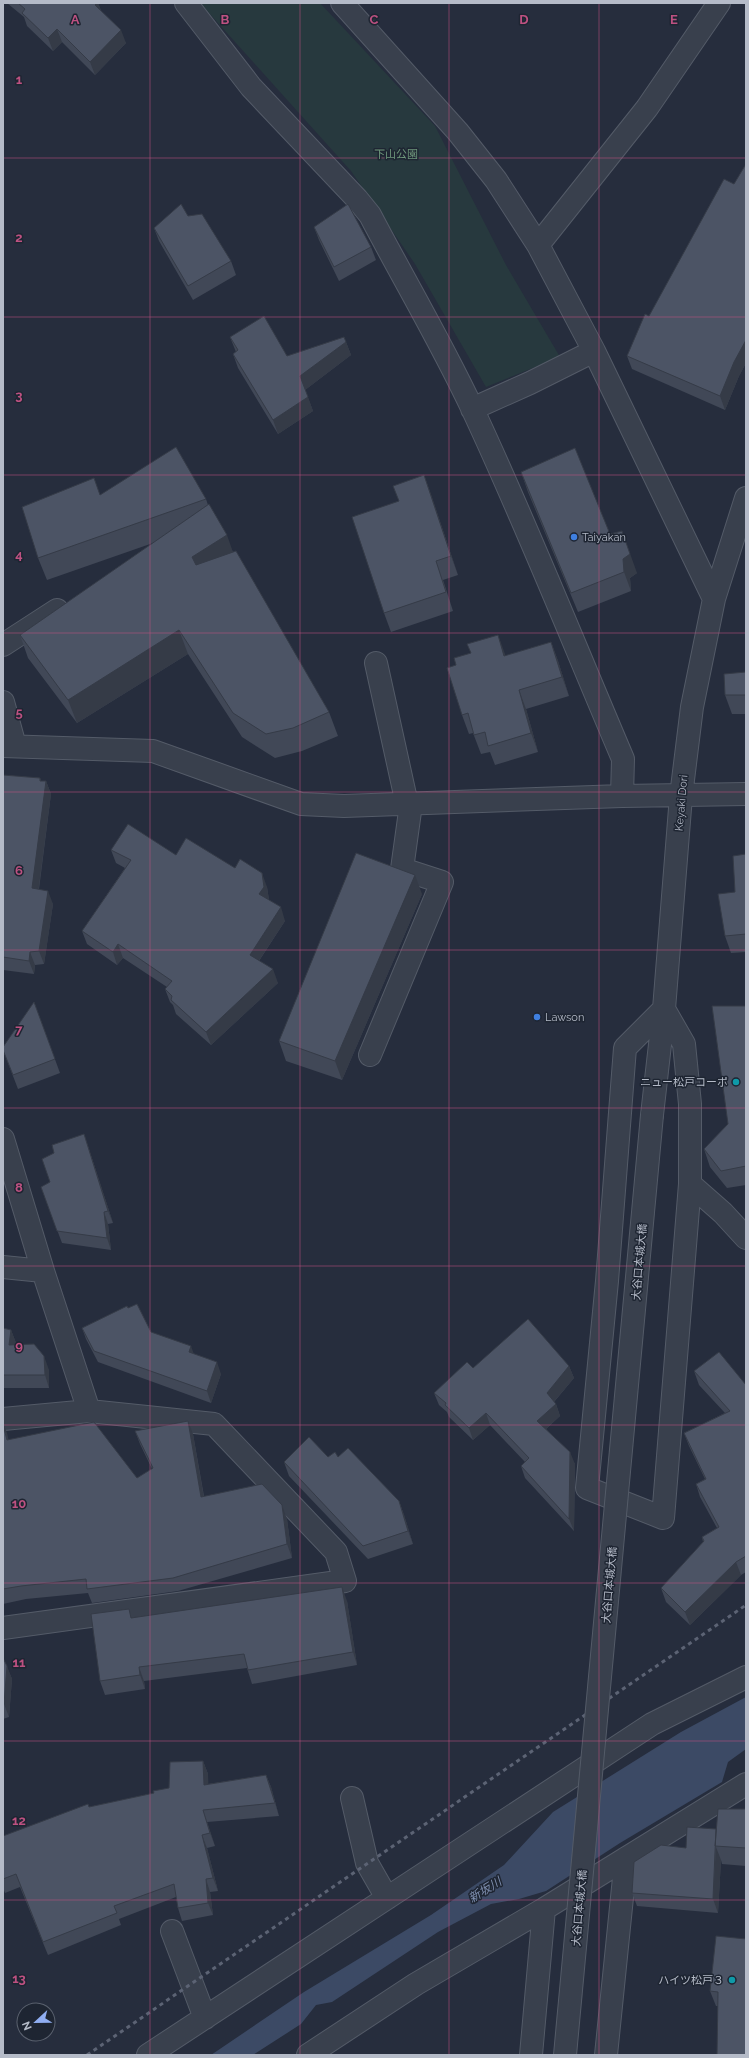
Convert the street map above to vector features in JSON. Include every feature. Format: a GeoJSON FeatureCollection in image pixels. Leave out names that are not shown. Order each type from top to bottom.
{"type":"FeatureCollection","features":[{"type":"Feature","properties":{"kind":"street"},"geometry":{"type":"LineString","coordinates":[[186,3],[252,87],[357,199],[370,215],[445,352],[472,409],[623,759],[622,796]]}},
{"type":"Feature","properties":{"kind":"street"},"geometry":{"type":"LineString","coordinates":[[342,3],[458,132],[492,174],[538,245],[594,351],[714,599]]}},
{"type":"Feature","properties":{"kind":"street"},"geometry":{"type":"LineString","coordinates":[[538,245],[646,108],[719,3]]}},
{"type":"Feature","properties":{"kind":"street"},"geometry":{"type":"LineString","coordinates":[[472,409],[530,384],[594,351]]}},
{"type":"Feature","properties":{"kind":"street","name":"Keyaki Dori"},"geometry":{"type":"LineString","coordinates":[[652,1115],[664,1009],[681,796],[692,707],[714,599],[746,498]]}},
{"type":"Feature","properties":{"kind":"street"},"geometry":{"type":"LineString","coordinates":[[3,645],[76,598]]}},
{"type":"Feature","properties":{"kind":"street"},"geometry":{"type":"LineString","coordinates":[[370,1055],[442,882],[402,869],[409,804],[376,663]]}},
{"type":"Feature","properties":{"kind":"street"},"geometry":{"type":"LineString","coordinates":[[3,702],[9,746],[153,751],[301,804],[344,806],[622,796],[746,794]]}},
{"type":"Feature","properties":{"kind":"street"},"geometry":{"type":"LineString","coordinates":[[664,1009],[684,1044],[690,1104],[690,1184],[663,1518],[587,1488],[607,1281],[625,1048],[664,1009]]}},
{"type":"Feature","properties":{"kind":"street","name":"大谷口本城大橋"},"geometry":{"type":"LineString","coordinates":[[565,2055],[652,1115]]}},
{"type":"Feature","properties":{"kind":"street"},"geometry":{"type":"LineString","coordinates":[[3,1139],[43,1271],[89,1411]]}},
{"type":"Feature","properties":{"kind":"street"},"geometry":{"type":"LineString","coordinates":[[690,1184],[723,1213],[746,1238]]}},
{"type":"Feature","properties":{"kind":"street"},"geometry":{"type":"LineString","coordinates":[[3,1267],[43,1271]]}},
{"type":"Feature","properties":{"kind":"street"},"geometry":{"type":"LineString","coordinates":[[3,1419],[89,1411],[214,1424],[336,1552],[345,1581],[3,1628]]}},
{"type":"Feature","properties":{"kind":"street"},"geometry":{"type":"LineString","coordinates":[[148,2055],[652,1724],[746,1677]]}},
{"type":"Feature","properties":{"kind":"street"},"geometry":{"type":"LineString","coordinates":[[308,2055],[416,1984],[544,1909],[746,1784]]}},
{"type":"Feature","properties":{"kind":"street"},"geometry":{"type":"LineString","coordinates":[[352,1798],[367,1863],[387,1898]]}},
{"type":"Feature","properties":{"kind":"street"},"geometry":{"type":"LineString","coordinates":[[606,2055],[626,1858]]}},
{"type":"Feature","properties":{"kind":"street"},"geometry":{"type":"LineString","coordinates":[[531,2055],[544,1909]]}},
{"type":"Feature","properties":{"kind":"street"},"geometry":{"type":"LineString","coordinates":[[172,1931],[204,2018]]}},
{"type":"Feature","properties":{"kind":"green space","name":"下山公園"},"geometry":{"type":"Polygon","coordinates":[[[200,3],[320,3],[435,126],[506,265],[560,357],[486,387],[415,264],[351,171],[200,3]]]}},
{"type":"Feature","properties":{"kind":"water","name":"新坂川"},"geometry":{"type":"Polygon","coordinates":[[[746,1697],[746,1749],[728,1762],[722,1782],[620,1843],[546,1891],[519,1899],[491,1904],[438,1932],[332,2002],[316,2005],[301,2024],[253,2055],[211,2055],[304,1992],[431,1915],[504,1865],[553,1812],[681,1732],[746,1697]]]}},
{"type":"Feature","properties":{"kind":"building"},"geometry":{"type":"Polygon","coordinates":[[[18,3],[97,3],[95,5],[121,30],[90,62],[57,29],[48,38],[22,13],[25,9],[18,3]]]}},
{"type":"Feature","properties":{"kind":"building"},"geometry":{"type":"Polygon","coordinates":[[[746,164],[746,340],[734,362],[720,396],[627,356],[645,314],[649,316],[724,179],[734,184],[746,164]]]}},
{"type":"Feature","properties":{"kind":"building"},"geometry":{"type":"Polygon","coordinates":[[[181,204],[188,216],[202,214],[231,261],[188,286],[154,228],[181,204]]]}},
{"type":"Feature","properties":{"kind":"building"},"geometry":{"type":"Polygon","coordinates":[[[348,204],[371,247],[334,267],[314,227],[348,204]]]}},
{"type":"Feature","properties":{"kind":"building"},"geometry":{"type":"Polygon","coordinates":[[[264,316],[287,356],[344,337],[346,342],[300,376],[308,397],[273,420],[233,354],[238,350],[230,337],[264,316]]]}},
{"type":"Feature","properties":{"kind":"building"},"geometry":{"type":"Polygon","coordinates":[[[176,447],[206,499],[38,558],[22,507],[94,478],[100,495],[176,447]]]}},
{"type":"Feature","properties":{"kind":"building"},"geometry":{"type":"Polygon","coordinates":[[[575,448],[610,534],[622,531],[630,554],[623,559],[624,572],[571,593],[521,472],[575,448]]]}},
{"type":"Feature","properties":{"kind":"building"},"geometry":{"type":"Polygon","coordinates":[[[424,475],[451,556],[436,561],[446,592],[384,613],[352,517],[399,501],[393,486],[424,475]]]}},
{"type":"Feature","properties":{"kind":"building"},"geometry":{"type":"Polygon","coordinates":[[[209,504],[227,535],[192,557],[196,565],[236,551],[329,712],[293,728],[266,734],[233,713],[179,630],[68,700],[20,635],[209,504]]]}},
{"type":"Feature","properties":{"kind":"building"},"geometry":{"type":"Polygon","coordinates":[[[498,635],[504,656],[551,642],[562,677],[519,690],[531,733],[488,746],[485,732],[474,735],[468,713],[462,715],[447,668],[456,665],[454,658],[471,653],[467,644],[498,635]]]}},
{"type":"Feature","properties":{"kind":"building"},"geometry":{"type":"Polygon","coordinates":[[[746,672],[746,695],[725,695],[724,674],[746,672]]]}},
{"type":"Feature","properties":{"kind":"building"},"geometry":{"type":"Polygon","coordinates":[[[3,775],[40,778],[40,781],[46,781],[32,888],[48,891],[39,951],[30,952],[29,961],[3,957],[3,775]]]}},
{"type":"Feature","properties":{"kind":"building"},"geometry":{"type":"Polygon","coordinates":[[[128,824],[176,855],[186,838],[235,868],[240,859],[262,873],[264,887],[259,894],[281,907],[250,955],[273,969],[206,1032],[171,1000],[172,996],[165,989],[172,981],[118,944],[113,952],[82,931],[131,860],[111,850],[128,824]]]}},
{"type":"Feature","properties":{"kind":"building"},"geometry":{"type":"Polygon","coordinates":[[[356,853],[415,875],[335,1061],[279,1041],[356,853]]]}},
{"type":"Feature","properties":{"kind":"building"},"geometry":{"type":"Polygon","coordinates":[[[746,854],[746,934],[725,936],[718,894],[735,892],[733,856],[746,854]]]}},
{"type":"Feature","properties":{"kind":"building"},"geometry":{"type":"Polygon","coordinates":[[[34,1002],[55,1059],[13,1075],[3,1047],[34,1002]]]}},
{"type":"Feature","properties":{"kind":"building","name":"ニュー松戸コーポ"},"geometry":{"type":"Polygon","coordinates":[[[712,1006],[746,1006],[746,1166],[721,1171],[704,1149],[728,1124],[712,1006]]]}},
{"type":"Feature","properties":{"kind":"building"},"geometry":{"type":"Polygon","coordinates":[[[84,1134],[108,1211],[104,1212],[107,1238],[57,1231],[41,1187],[50,1182],[42,1159],[54,1153],[52,1145],[84,1134]]]}},
{"type":"Feature","properties":{"kind":"building"},"geometry":{"type":"Polygon","coordinates":[[[137,1304],[151,1332],[191,1346],[189,1352],[217,1362],[207,1391],[94,1351],[82,1328],[127,1306],[128,1308],[137,1304]]]}},
{"type":"Feature","properties":{"kind":"building"},"geometry":{"type":"Polygon","coordinates":[[[528,1319],[569,1366],[547,1393],[556,1404],[537,1421],[570,1452],[569,1519],[521,1466],[529,1458],[486,1413],[469,1428],[445,1405],[446,1403],[434,1393],[467,1362],[473,1368],[528,1319]]]}},
{"type":"Feature","properties":{"kind":"building"},"geometry":{"type":"Polygon","coordinates":[[[3,1328],[11,1330],[9,1345],[34,1344],[44,1356],[45,1375],[3,1375],[3,1328]]]}},
{"type":"Feature","properties":{"kind":"building"},"geometry":{"type":"Polygon","coordinates":[[[719,1352],[746,1385],[746,1556],[736,1562],[685,1612],[661,1588],[704,1541],[702,1537],[719,1527],[696,1484],[706,1479],[684,1433],[730,1411],[694,1371],[719,1352]]]}},
{"type":"Feature","properties":{"kind":"building"},"geometry":{"type":"Polygon","coordinates":[[[188,1421],[201,1497],[262,1484],[282,1505],[287,1544],[173,1578],[87,1589],[86,1579],[3,1589],[3,1425],[7,1440],[94,1422],[137,1478],[153,1468],[135,1431],[188,1421]]]}},
{"type":"Feature","properties":{"kind":"building"},"geometry":{"type":"Polygon","coordinates":[[[309,1437],[328,1457],[335,1452],[338,1457],[348,1448],[399,1501],[408,1531],[363,1546],[284,1462],[309,1437]]]}},
{"type":"Feature","properties":{"kind":"building"},"geometry":{"type":"Polygon","coordinates":[[[342,1587],[353,1652],[248,1670],[244,1654],[139,1667],[140,1675],[100,1681],[91,1614],[129,1609],[131,1618],[342,1587]]]}},
{"type":"Feature","properties":{"kind":"building"},"geometry":{"type":"Polygon","coordinates":[[[3,1658],[7,1666],[4,1704],[3,1704],[3,1658]]]}},
{"type":"Feature","properties":{"kind":"building"},"geometry":{"type":"Polygon","coordinates":[[[203,1761],[204,1785],[266,1775],[275,1803],[203,1810],[210,1833],[202,1835],[213,1878],[206,1879],[208,1903],[178,1908],[174,1884],[114,1906],[117,1913],[43,1942],[16,1874],[3,1879],[3,1836],[88,1804],[89,1807],[154,1793],[153,1791],[169,1788],[170,1762],[203,1761]]]}},
{"type":"Feature","properties":{"kind":"building"},"geometry":{"type":"Polygon","coordinates":[[[718,1809],[746,1809],[746,1848],[715,1846],[718,1809]]]}},
{"type":"Feature","properties":{"kind":"building"},"geometry":{"type":"Polygon","coordinates":[[[687,1827],[716,1829],[713,1899],[632,1893],[634,1862],[661,1845],[686,1848],[687,1827]]]}},
{"type":"Feature","properties":{"kind":"building"},"geometry":{"type":"Polygon","coordinates":[[[716,1936],[746,1939],[746,2055],[717,2055],[718,1992],[710,1991],[716,1936]]]}},
{"type":"Feature","properties":{"kind":"railway"},"geometry":{"type":"LineString","coordinates":[[87,2055],[746,1605]]}},
{"type":"Feature","properties":{"kind":"place","name":"Taiyakan"},"geometry":{"type":"Point","coordinates":[574,537]}},
{"type":"Feature","properties":{"kind":"place","name":"Lawson"},"geometry":{"type":"Point","coordinates":[537,1017]}},
{"type":"Feature","properties":{"kind":"place","name":"ニュー松戸コーポ"},"geometry":{"type":"Point","coordinates":[736,1082]}},
{"type":"Feature","properties":{"kind":"place","name":"ハイツ松戸３"},"geometry":{"type":"Point","coordinates":[732,1980]}}]}
